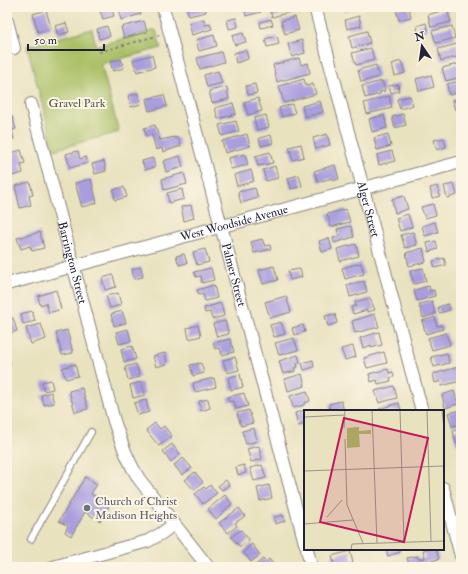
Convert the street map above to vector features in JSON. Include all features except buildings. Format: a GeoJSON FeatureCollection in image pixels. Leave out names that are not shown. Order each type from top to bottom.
{"type":"FeatureCollection","features":[{"type":"Feature","properties":{"kind":"street","name":"Palmer Street"},"geometry":{"type":"LineString","coordinates":[[163,7],[304,539]]}},
{"type":"Feature","properties":{"kind":"street","name":"Alger Street"},"geometry":{"type":"LineString","coordinates":[[315,7],[422,410]]}},
{"type":"Feature","properties":{"kind":"street"},"geometry":{"type":"LineString","coordinates":[[7,21],[14,48]]}},
{"type":"Feature","properties":{"kind":"street","name":"Barrington Street"},"geometry":{"type":"LineString","coordinates":[[31,104],[114,421],[124,451],[130,465],[139,479],[208,567]]}},
{"type":"Feature","properties":{"kind":"street","name":"West Woodside Avenue"},"geometry":{"type":"LineString","coordinates":[[7,284],[461,162]]}},
{"type":"Feature","properties":{"kind":"street"},"geometry":{"type":"LineString","coordinates":[[444,492],[461,556]]}},
{"type":"Feature","properties":{"kind":"street"},"geometry":{"type":"LineString","coordinates":[[53,567],[139,544],[159,535],[174,524]]}},
{"type":"Feature","properties":{"kind":"street"},"geometry":{"type":"LineString","coordinates":[[307,550],[311,567]]}},
{"type":"Feature","properties":{"kind":"lane"},"geometry":{"type":"LineString","coordinates":[[31,539],[91,432]]}},
{"type":"Feature","properties":{"kind":"path"},"geometry":{"type":"LineString","coordinates":[[99,52],[161,35]]}},
{"type":"Feature","properties":{"kind":"green space","name":"Gravel Park"},"geometry":{"type":"Polygon","coordinates":[[[92,29],[96,46],[156,30],[161,48],[101,64],[119,132],[54,150],[27,46],[92,29]]]}},
{"type":"Feature","properties":{"kind":"place","name":"Church of Christ Madison Heights"},"geometry":{"type":"Point","coordinates":[87,508]}}]}
